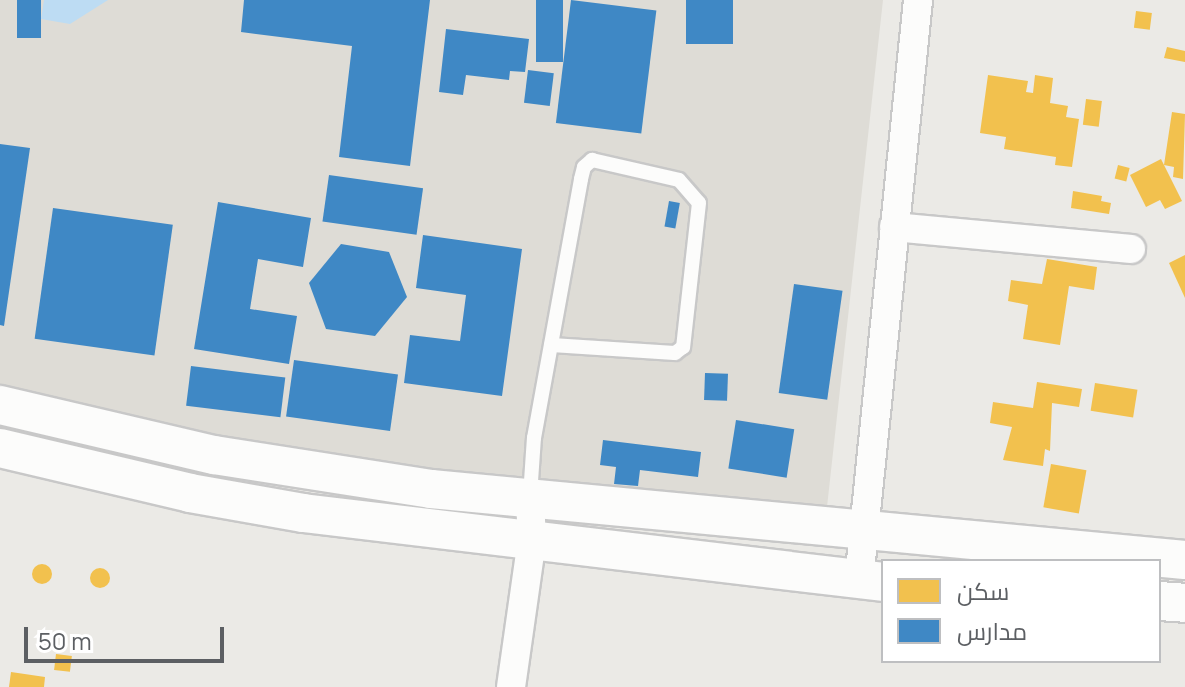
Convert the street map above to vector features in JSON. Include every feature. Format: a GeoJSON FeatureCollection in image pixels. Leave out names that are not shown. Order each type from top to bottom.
{"type":"FeatureCollection","features":[{"type":"Feature","properties":{"kind":"street"},"geometry":{"type":"LineString","coordinates":[[0,448],[289,511],[871,581],[863,530],[918,0]]}},
{"type":"Feature","properties":{"kind":"street"},"geometry":{"type":"LineString","coordinates":[[894,227],[1131,249]]}},
{"type":"Feature","properties":{"kind":"street"},"geometry":{"type":"LineString","coordinates":[[0,405],[214,455],[530,500],[1185,560]]}},
{"type":"Feature","properties":{"kind":"street"},"geometry":{"type":"LineString","coordinates":[[511,687],[532,540],[530,500]]}},
{"type":"Feature","properties":{"kind":"street"},"geometry":{"type":"LineString","coordinates":[[1161,601],[1185,603]]}},
{"type":"Feature","properties":{"kind":"lane"},"geometry":{"type":"LineString","coordinates":[[530,500],[534,438],[551,345],[584,167],[592,160],[679,180],[699,203],[683,347],[675,353],[551,345]]}},
{"type":"Feature","properties":{"kind":"shaded area"},"geometry":{"type":"Polygon","coordinates":[[[0,0],[883,0],[826,516],[524,484],[97,417],[0,391],[0,0]]]}},
{"type":"Feature","properties":{"kind":"water"},"geometry":{"type":"Polygon","coordinates":[[[44,0],[108,0],[70,24],[41,19],[44,0]]]}},
{"type":"Feature","properties":{"kind":"building: سكن"},"geometry":{"type":"Polygon","coordinates":[[[1136,11],[1152,13],[1150,30],[1134,28],[1136,11]]]}},
{"type":"Feature","properties":{"kind":"building: سكن"},"geometry":{"type":"Polygon","coordinates":[[[1167,47],[1185,51],[1185,62],[1164,58],[1167,47]]]}},
{"type":"Feature","properties":{"kind":"building: سكن"},"geometry":{"type":"Polygon","coordinates":[[[988,75],[1028,81],[1026,92],[1033,93],[1035,75],[1053,78],[1050,103],[1068,106],[1066,117],[1079,119],[1072,167],[1055,165],[1056,157],[1004,149],[1006,137],[980,133],[988,75]]]}},
{"type":"Feature","properties":{"kind":"building: سكن"},"geometry":{"type":"Polygon","coordinates":[[[1086,99],[1102,101],[1099,127],[1083,125],[1086,99]]]}},
{"type":"Feature","properties":{"kind":"building: سكن"},"geometry":{"type":"Polygon","coordinates":[[[1172,112],[1185,114],[1183,179],[1173,177],[1174,167],[1164,165],[1172,112]]]}},
{"type":"Feature","properties":{"kind":"building: سكن"},"geometry":{"type":"Polygon","coordinates":[[[1161,159],[1182,201],[1165,209],[1160,200],[1146,207],[1130,175],[1161,159]]]}},
{"type":"Feature","properties":{"kind":"building: سكن"},"geometry":{"type":"Polygon","coordinates":[[[1118,165],[1130,168],[1126,181],[1115,179],[1118,165]]]}},
{"type":"Feature","properties":{"kind":"building: سكن"},"geometry":{"type":"Polygon","coordinates":[[[1073,191],[1102,196],[1101,201],[1111,203],[1109,214],[1071,208],[1073,191]]]}},
{"type":"Feature","properties":{"kind":"building: سكن"},"geometry":{"type":"Polygon","coordinates":[[[1185,255],[1185,298],[1169,263],[1185,255]]]}},
{"type":"Feature","properties":{"kind":"building: سكن"},"geometry":{"type":"Polygon","coordinates":[[[1047,259],[1097,267],[1094,290],[1069,286],[1060,345],[1023,339],[1028,305],[1008,301],[1011,280],[1042,284],[1047,259]]]}},
{"type":"Feature","properties":{"kind":"building: سكن"},"geometry":{"type":"Polygon","coordinates":[[[1037,382],[1082,389],[1079,407],[1052,403],[1050,451],[1045,449],[1043,466],[1003,460],[1012,427],[990,423],[993,402],[1033,408],[1037,382]]]}},
{"type":"Feature","properties":{"kind":"building: سكن"},"geometry":{"type":"Polygon","coordinates":[[[1095,383],[1137,390],[1133,417],[1091,411],[1095,383]]]}},
{"type":"Feature","properties":{"kind":"building: سكن"},"geometry":{"type":"Polygon","coordinates":[[[1051,464],[1086,470],[1079,514],[1043,507],[1051,464]]]}},
{"type":"Feature","properties":{"kind":"building: سكن"},"geometry":{"type":"Polygon","coordinates":[[[42,564],[49,567],[52,574],[49,581],[42,584],[35,581],[32,574],[35,567],[42,564]]]}},
{"type":"Feature","properties":{"kind":"building: سكن"},"geometry":{"type":"Polygon","coordinates":[[[100,568],[107,571],[110,578],[107,585],[100,588],[93,585],[90,578],[93,571],[100,568]]]}},
{"type":"Feature","properties":{"kind":"building: سكن"},"geometry":{"type":"Polygon","coordinates":[[[56,654],[72,656],[70,672],[54,670],[56,654]]]}},
{"type":"Feature","properties":{"kind":"building: سكن"},"geometry":{"type":"Polygon","coordinates":[[[11,672],[45,677],[44,687],[9,687],[11,672]]]}},
{"type":"Feature","properties":{"kind":"building: مدارس"},"geometry":{"type":"Polygon","coordinates":[[[17,0],[41,0],[41,38],[17,38],[17,0]]]}},
{"type":"Feature","properties":{"kind":"building: مدارس"},"geometry":{"type":"Polygon","coordinates":[[[244,0],[430,0],[410,166],[339,157],[352,46],[241,32],[244,0]]]}},
{"type":"Feature","properties":{"kind":"building: مدارس"},"geometry":{"type":"Polygon","coordinates":[[[536,0],[563,0],[563,62],[536,62],[536,0]]]}},
{"type":"Feature","properties":{"kind":"building: مدارس"},"geometry":{"type":"Polygon","coordinates":[[[571,0],[656,10],[641,134],[556,123],[571,0]]]}},
{"type":"Feature","properties":{"kind":"building: مدارس"},"geometry":{"type":"Polygon","coordinates":[[[686,0],[733,0],[733,44],[686,44],[686,0]]]}},
{"type":"Feature","properties":{"kind":"building: مدارس"},"geometry":{"type":"Polygon","coordinates":[[[446,29],[529,39],[525,72],[510,71],[509,80],[466,75],[463,95],[439,92],[446,29]]]}},
{"type":"Feature","properties":{"kind":"building: مدارس"},"geometry":{"type":"Polygon","coordinates":[[[528,70],[554,73],[550,106],[524,103],[528,70]]]}},
{"type":"Feature","properties":{"kind":"building: مدارس"},"geometry":{"type":"Polygon","coordinates":[[[0,144],[30,148],[4,326],[0,325],[0,144]]]}},
{"type":"Feature","properties":{"kind":"building: مدارس"},"geometry":{"type":"Polygon","coordinates":[[[329,175],[423,188],[417,235],[322,222],[329,175]]]}},
{"type":"Feature","properties":{"kind":"building: مدارس"},"geometry":{"type":"Polygon","coordinates":[[[669,201],[680,203],[675,229],[664,227],[669,201]]]}},
{"type":"Feature","properties":{"kind":"building: مدارس"},"geometry":{"type":"Polygon","coordinates":[[[218,202],[311,218],[303,267],[258,259],[250,309],[297,316],[289,364],[194,349],[218,202]]]}},
{"type":"Feature","properties":{"kind":"building: مدارس"},"geometry":{"type":"Polygon","coordinates":[[[53,208],[173,225],[154,356],[35,339],[53,208]]]}},
{"type":"Feature","properties":{"kind":"building: مدارس"},"geometry":{"type":"Polygon","coordinates":[[[423,235],[522,249],[502,396],[404,383],[410,335],[460,341],[466,295],[416,288],[423,235]]]}},
{"type":"Feature","properties":{"kind":"building: مدارس"},"geometry":{"type":"Polygon","coordinates":[[[341,244],[389,252],[407,297],[375,336],[326,329],[309,283],[341,244]]]}},
{"type":"Feature","properties":{"kind":"building: مدارس"},"geometry":{"type":"Polygon","coordinates":[[[794,284],[843,291],[827,400],[779,393],[794,284]]]}},
{"type":"Feature","properties":{"kind":"building: مدارس"},"geometry":{"type":"Polygon","coordinates":[[[294,360],[398,375],[390,431],[286,416],[294,360]]]}},
{"type":"Feature","properties":{"kind":"building: مدارس"},"geometry":{"type":"Polygon","coordinates":[[[191,366],[285,378],[280,417],[186,406],[191,366]]]}},
{"type":"Feature","properties":{"kind":"building: مدارس"},"geometry":{"type":"Polygon","coordinates":[[[705,373],[728,374],[727,401],[704,400],[705,373]]]}},
{"type":"Feature","properties":{"kind":"building: مدارس"},"geometry":{"type":"Polygon","coordinates":[[[736,420],[794,429],[787,478],[728,468],[736,420]]]}},
{"type":"Feature","properties":{"kind":"building: مدارس"},"geometry":{"type":"Polygon","coordinates":[[[603,440],[701,452],[698,477],[640,470],[638,486],[614,484],[616,467],[600,465],[603,440]]]}}]}
